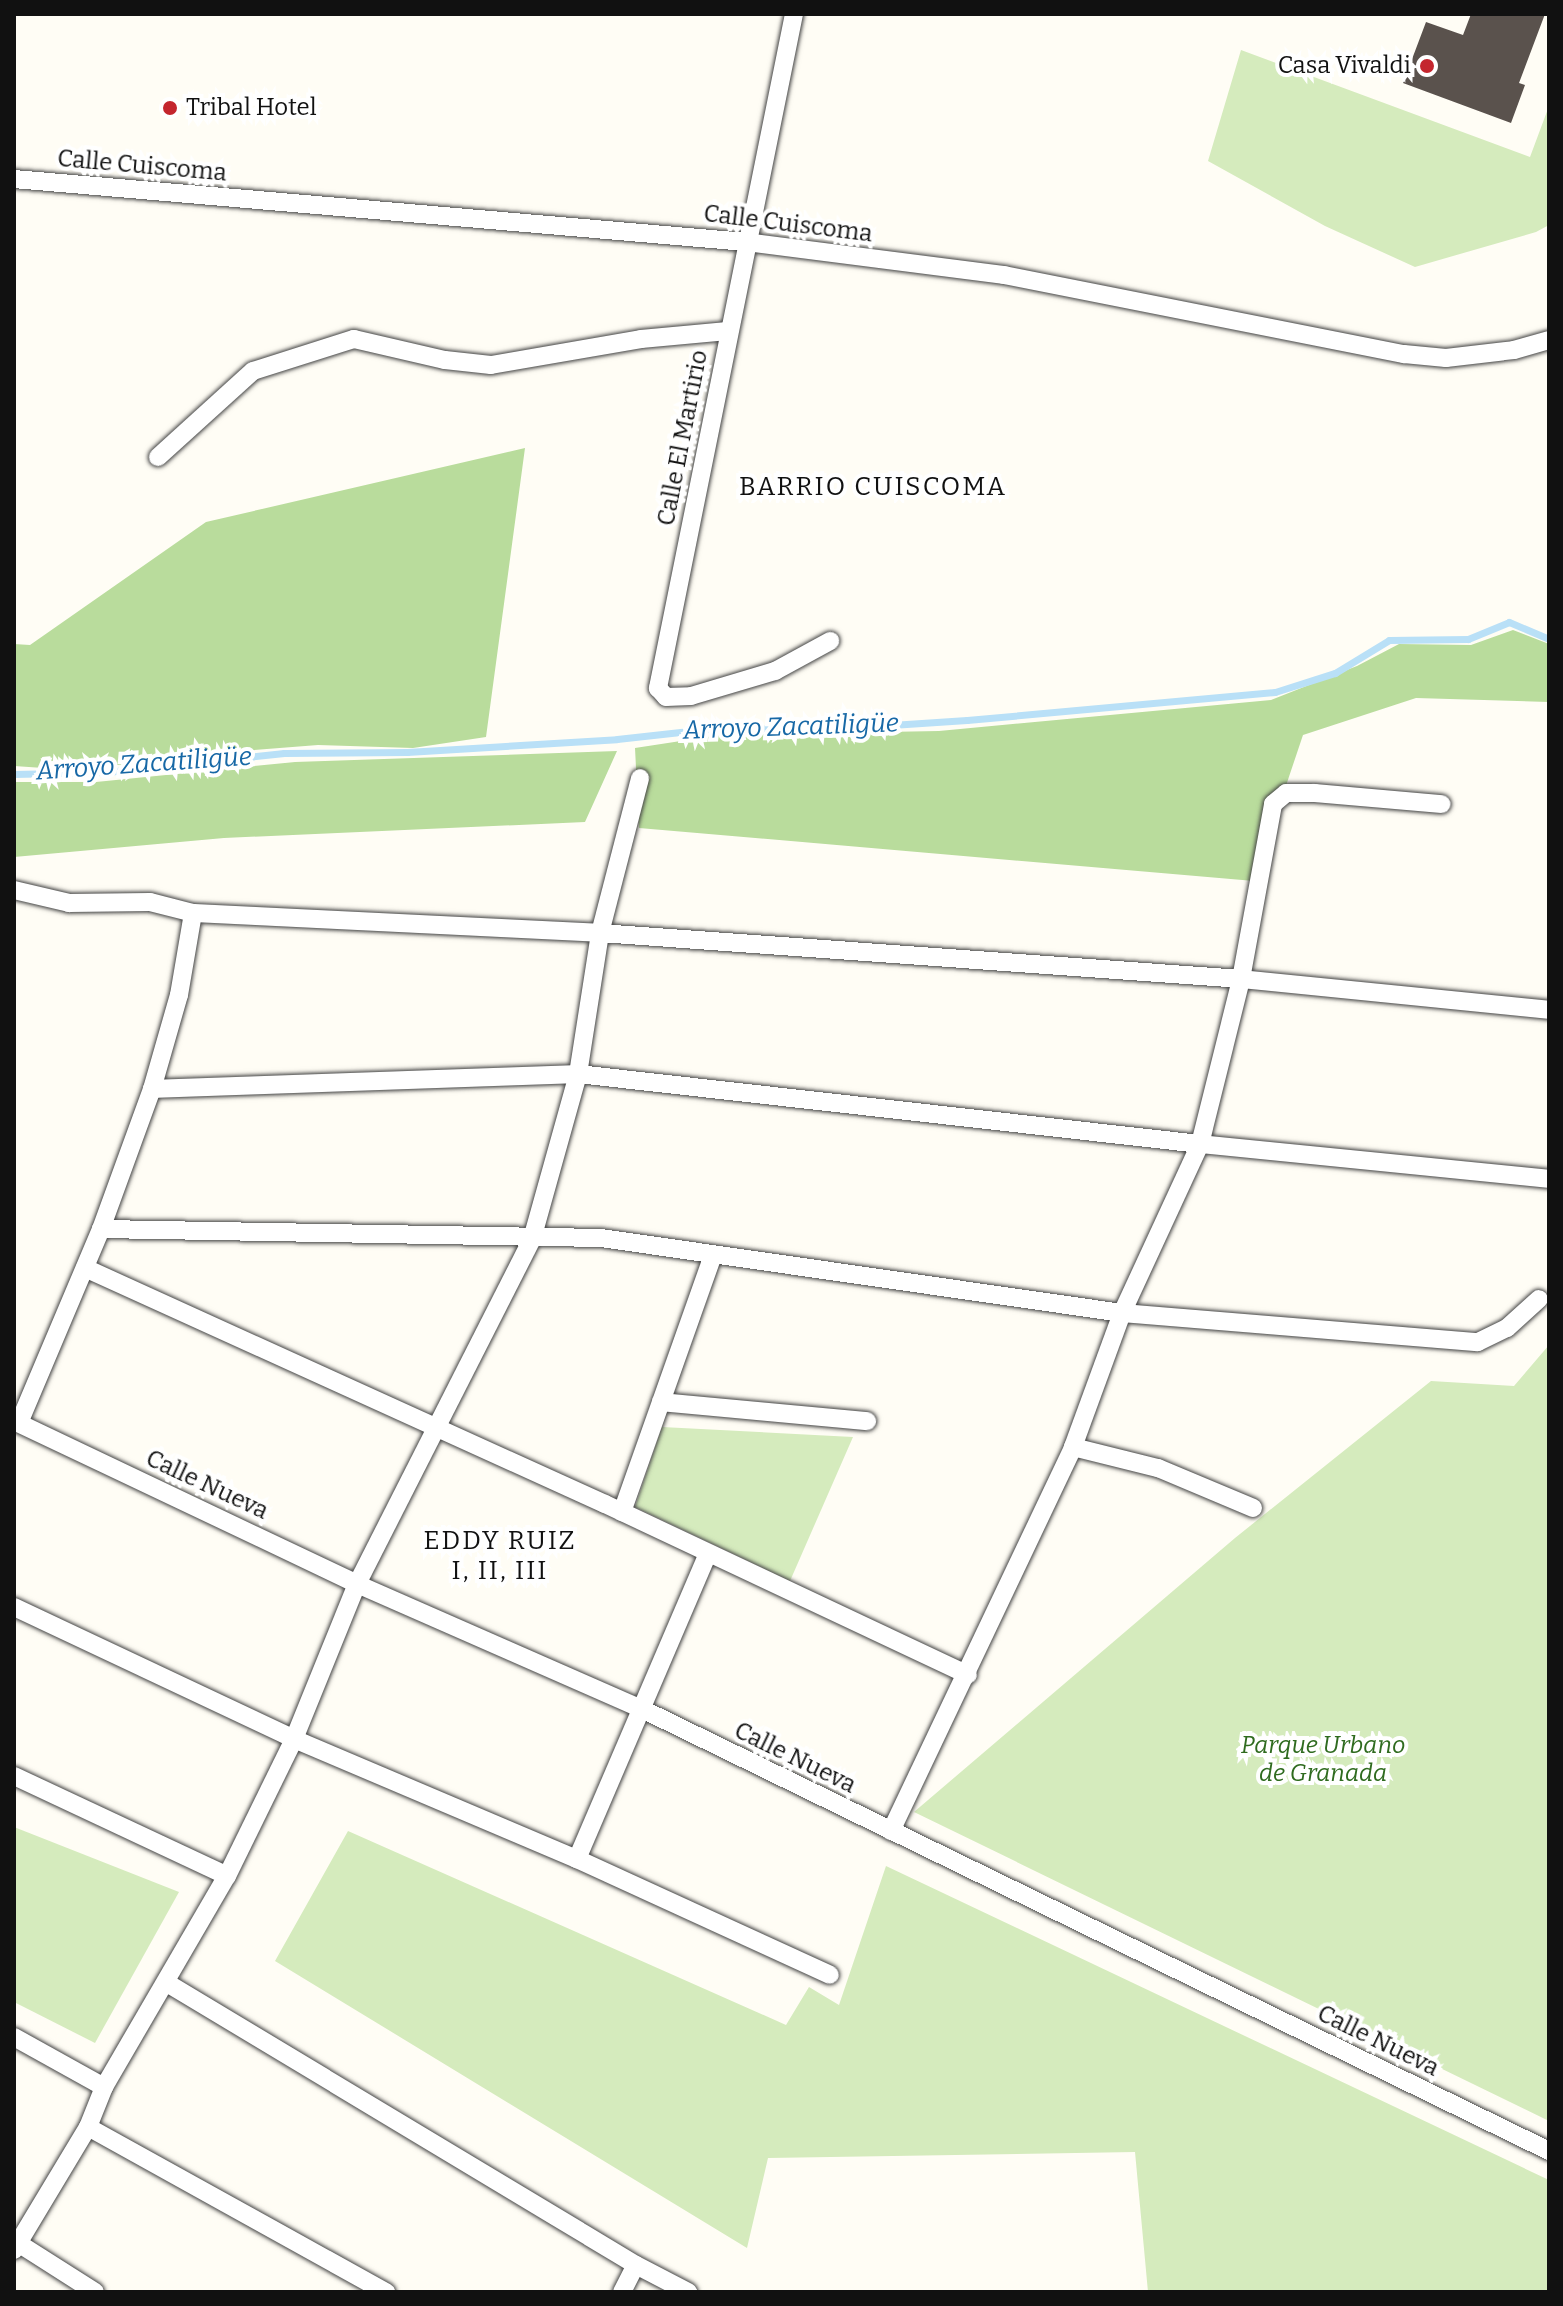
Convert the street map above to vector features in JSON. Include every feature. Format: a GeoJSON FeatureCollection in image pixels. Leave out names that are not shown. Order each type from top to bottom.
{"type":"FeatureCollection","features":[{"type":"Feature","properties":{"kind":"street","name":"Calle El Martirio"},"geometry":{"type":"LineString","coordinates":[[794,14],[658,688],[666,697],[691,696],[775,671],[830,641]]}},
{"type":"Feature","properties":{"kind":"street","name":"Calle Cuiscoma"},"geometry":{"type":"LineString","coordinates":[[14,179],[746,242],[1004,275],[1404,354],[1446,358],[1514,350],[1549,340]]}},
{"type":"Feature","properties":{"kind":"street"},"geometry":{"type":"LineString","coordinates":[[158,457],[253,371],[354,339],[445,360],[491,365],[641,339],[728,331]]}},
{"type":"Feature","properties":{"kind":"street"},"geometry":{"type":"LineString","coordinates":[[95,2292],[16,2247],[88,2127],[104,2087],[227,1876],[294,1739],[357,1584],[532,1239],[578,1074],[600,933],[640,778]]}},
{"type":"Feature","properties":{"kind":"street"},"geometry":{"type":"LineString","coordinates":[[891,1831],[968,1675],[1073,1447],[1122,1313],[1200,1144],[1241,979],[1273,804],[1286,793],[1315,793],[1442,804]]}},
{"type":"Feature","properties":{"kind":"street"},"geometry":{"type":"LineString","coordinates":[[14,890],[69,903],[150,902],[193,913],[600,933],[1241,979],[1549,1010]]}},
{"type":"Feature","properties":{"kind":"street"},"geometry":{"type":"LineString","coordinates":[[17,1422],[101,1229],[152,1089],[179,995],[193,913]]}},
{"type":"Feature","properties":{"kind":"street"},"geometry":{"type":"LineString","coordinates":[[152,1089],[578,1074],[1200,1144],[1549,1179]]}},
{"type":"Feature","properties":{"kind":"street"},"geometry":{"type":"LineString","coordinates":[[101,1229],[601,1238],[1122,1313],[1478,1342],[1507,1328],[1539,1299]]}},
{"type":"Feature","properties":{"kind":"street"},"geometry":{"type":"LineString","coordinates":[[622,1512],[713,1255]]}},
{"type":"Feature","properties":{"kind":"street"},"geometry":{"type":"LineString","coordinates":[[85,1268],[622,1512],[968,1675]]}},
{"type":"Feature","properties":{"kind":"street"},"geometry":{"type":"LineString","coordinates":[[661,1402],[867,1421]]}},
{"type":"Feature","properties":{"kind":"street","name":"Calle Nueva"},"geometry":{"type":"LineString","coordinates":[[17,1422],[357,1584],[642,1709],[1549,2151]]}},
{"type":"Feature","properties":{"kind":"street"},"geometry":{"type":"LineString","coordinates":[[1073,1447],[1158,1468],[1253,1508]]}},
{"type":"Feature","properties":{"kind":"street"},"geometry":{"type":"LineString","coordinates":[[577,1859],[708,1554]]}},
{"type":"Feature","properties":{"kind":"street"},"geometry":{"type":"LineString","coordinates":[[14,1607],[294,1739],[577,1859],[830,1975]]}},
{"type":"Feature","properties":{"kind":"street"},"geometry":{"type":"LineString","coordinates":[[14,1776],[227,1876]]}},
{"type":"Feature","properties":{"kind":"street"},"geometry":{"type":"LineString","coordinates":[[167,1983],[636,2265],[688,2292]]}},
{"type":"Feature","properties":{"kind":"street"},"geometry":{"type":"LineString","coordinates":[[14,2037],[104,2087]]}},
{"type":"Feature","properties":{"kind":"street"},"geometry":{"type":"LineString","coordinates":[[88,2127],[386,2292]]}},
{"type":"Feature","properties":{"kind":"street"},"geometry":{"type":"LineString","coordinates":[[622,2292],[636,2265]]}},
{"type":"Feature","properties":{"kind":"green space"},"geometry":{"type":"Polygon","coordinates":[[[1241,50],[1530,157],[1549,106],[1549,225],[1536,232],[1415,267],[1325,226],[1208,161],[1241,50]]]}},
{"type":"Feature","properties":{"kind":"green space"},"geometry":{"type":"Polygon","coordinates":[[[525,448],[486,737],[413,748],[318,745],[230,752],[73,770],[14,766],[14,644],[30,645],[206,522],[525,448]]]}},
{"type":"Feature","properties":{"kind":"green space"},"geometry":{"type":"Polygon","coordinates":[[[1513,630],[1549,644],[1549,702],[1416,698],[1303,735],[1254,881],[639,828],[635,748],[720,735],[939,731],[1271,700],[1357,666],[1399,644],[1471,645],[1513,630]]]}},
{"type":"Feature","properties":{"kind":"green space"},"geometry":{"type":"Polygon","coordinates":[[[617,751],[585,822],[224,838],[14,857],[14,782],[96,782],[295,762],[617,751]]]}},
{"type":"Feature","properties":{"kind":"green space","name":"Parque Urbano de Granada"},"geometry":{"type":"Polygon","coordinates":[[[1549,1345],[1549,2121],[914,1812],[1235,1538],[1431,1381],[1514,1386],[1549,1345]]]}},
{"type":"Feature","properties":{"kind":"green space"},"geometry":{"type":"Polygon","coordinates":[[[662,1427],[853,1437],[790,1581],[635,1507],[662,1427]]]}},
{"type":"Feature","properties":{"kind":"green space"},"geometry":{"type":"Polygon","coordinates":[[[14,1827],[179,1892],[95,2043],[14,2002],[14,1827]]]}},
{"type":"Feature","properties":{"kind":"green space"},"geometry":{"type":"Polygon","coordinates":[[[348,1831],[786,2025],[809,1987],[839,2005],[886,1866],[1549,2180],[1549,2292],[1148,2292],[1135,2152],[768,2158],[747,2248],[275,1961],[348,1831]]]}},
{"type":"Feature","properties":{"kind":"building","name":"Casa Vivaldi"},"geometry":{"type":"Polygon","coordinates":[[[1471,14],[1545,14],[1519,83],[1525,85],[1511,123],[1403,83],[1426,22],[1463,35],[1471,14]]]}},
{"type":"Feature","properties":{"kind":"waterway","name":"Arroyo Zacatiligüe"},"geometry":{"type":"LineString","coordinates":[[14,774],[107,772],[284,753],[407,752],[617,739],[707,729],[846,728],[967,720],[1275,692],[1335,673],[1389,640],[1468,639],[1509,622],[1549,639]]}},
{"type":"Feature","properties":{"kind":"place","name":"Casa Vivaldi"},"geometry":{"type":"Point","coordinates":[1427,66]}},
{"type":"Feature","properties":{"kind":"place","name":"Tribal Hotel"},"geometry":{"type":"Point","coordinates":[170,108]}},
{"type":"Feature","properties":{"kind":"district","name":"BARRIO CUISCOMA"},"geometry":{"type":"Point","coordinates":[873,487]}},
{"type":"Feature","properties":{"kind":"district","name":"EDDY RUIZ I, II, III"},"geometry":{"type":"Point","coordinates":[500,1556]}}]}
